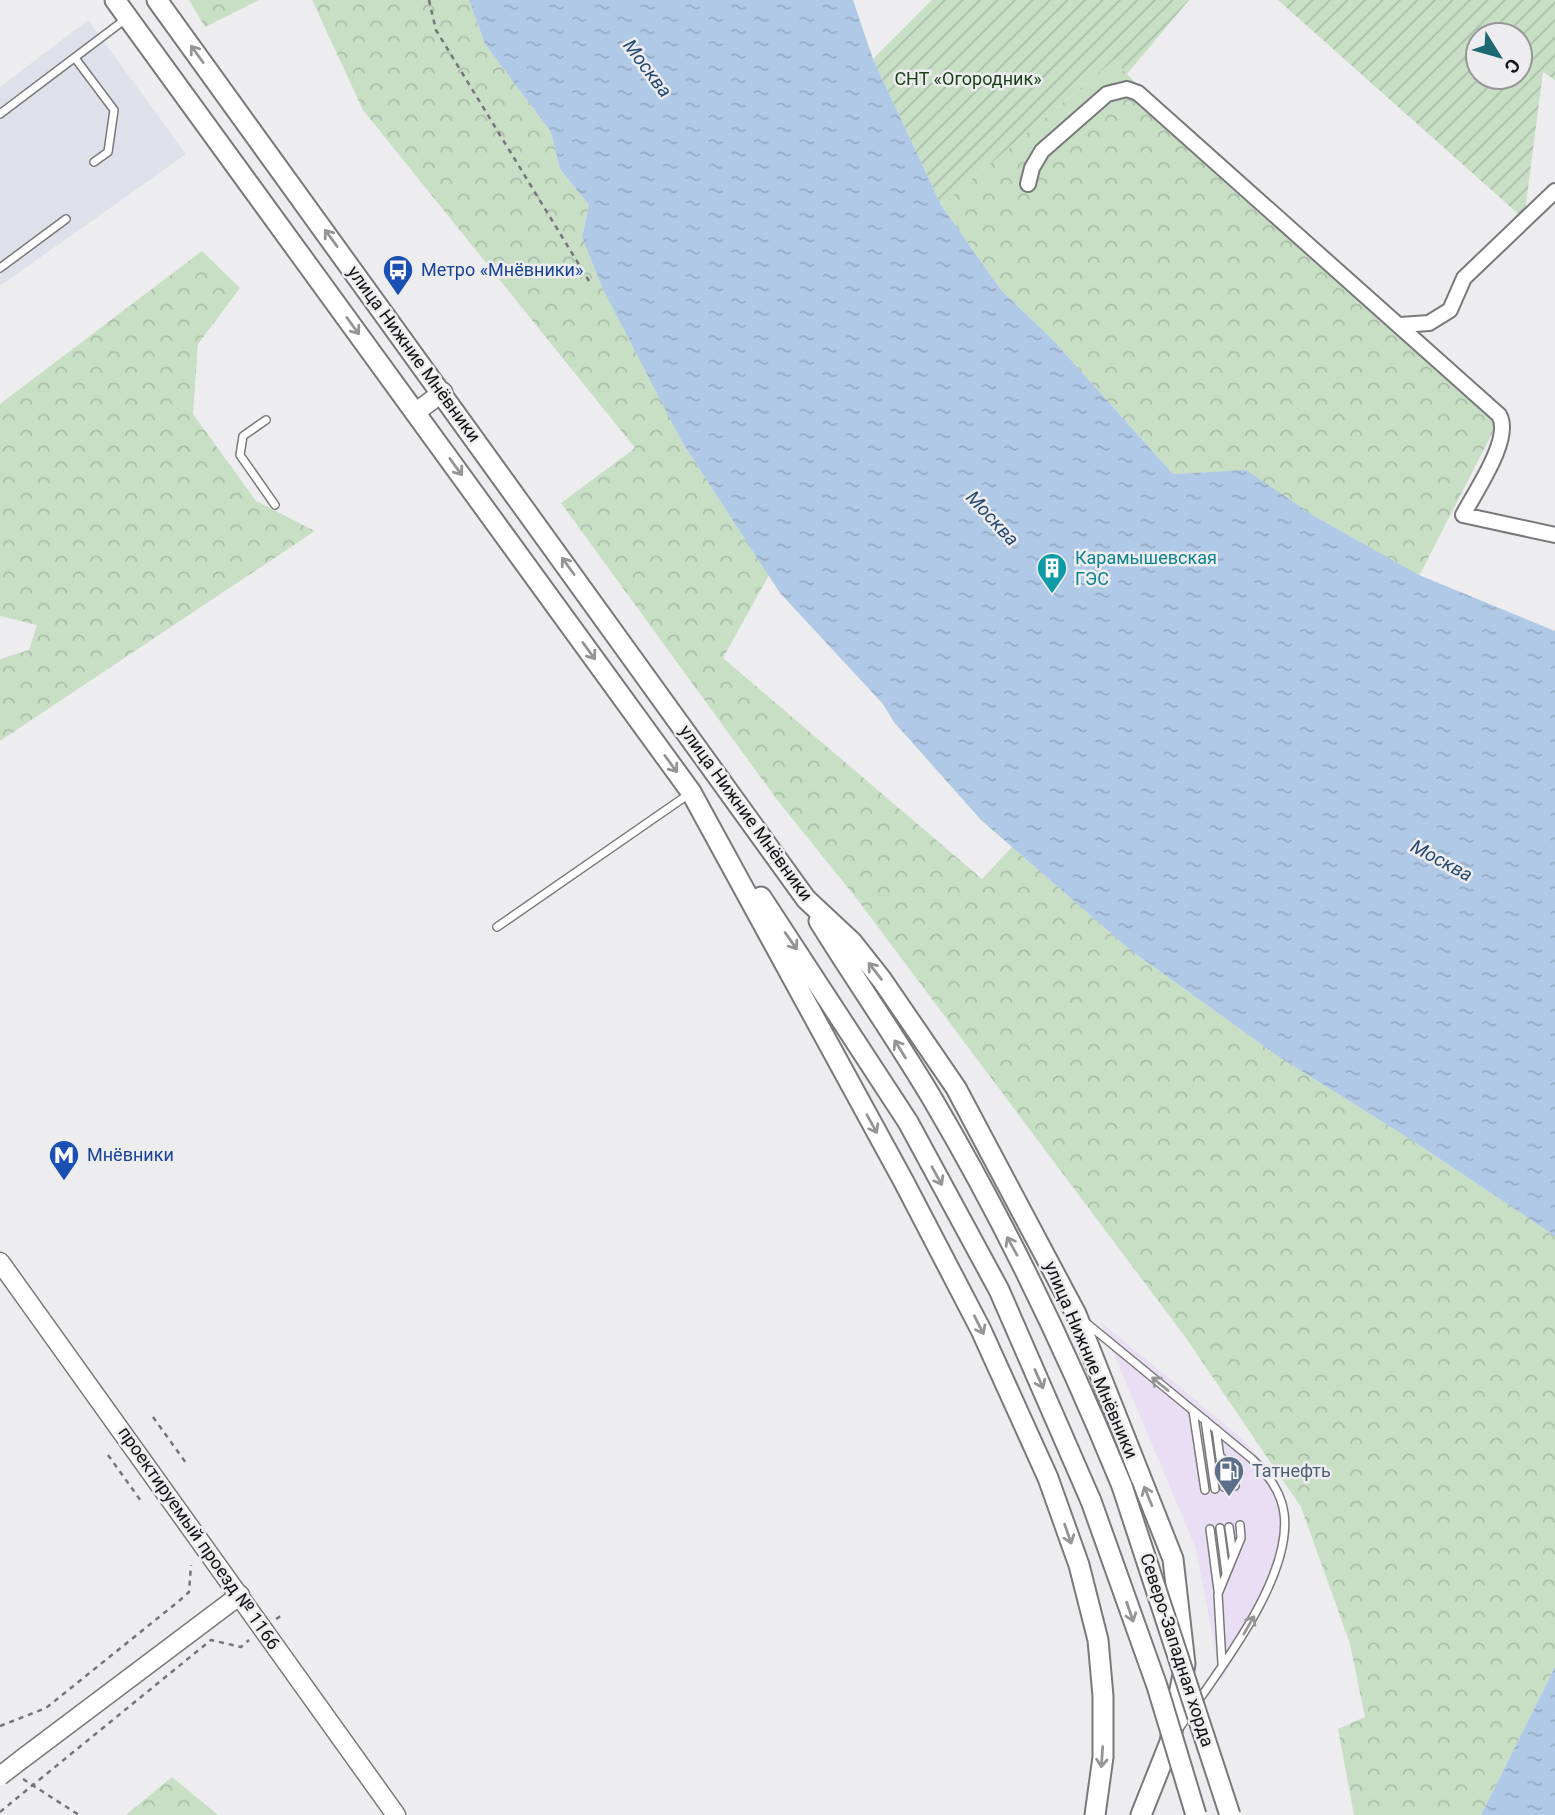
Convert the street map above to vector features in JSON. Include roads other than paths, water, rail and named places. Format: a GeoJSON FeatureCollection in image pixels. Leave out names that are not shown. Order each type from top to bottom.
{"type":"FeatureCollection","features":[{"type":"Feature","properties":{"kind":"main road","name":"улица Нижние Мнёвники"},"geometry":{"type":"LineString","coordinates":[[115,0],[691,792],[710,825],[975,1317],[1048,1478],[1079,1565],[1098,1640],[1103,1696],[1103,1757],[1095,1815]]}},
{"type":"Feature","properties":{"kind":"main road","name":"улица Нижние Мнёвники"},"geometry":{"type":"LineString","coordinates":[[157,0],[443,392],[806,899],[852,942],[926,1041],[956,1088],[1076,1314],[1173,1559],[1185,1664],[1170,1742],[1141,1815]]}},
{"type":"Feature","properties":{"kind":"main road","name":"Северо-Западная хорда"},"geometry":{"type":"LineString","coordinates":[[710,825],[809,966],[908,1122],[999,1290],[1091,1502],[1157,1686],[1196,1815]]}},
{"type":"Feature","properties":{"kind":"main road","name":"Северо-Западная хорда"},"geometry":{"type":"LineString","coordinates":[[806,899],[933,1101],[1028,1274],[1088,1404],[1122,1486],[1230,1815]]}},
{"type":"Feature","properties":{"kind":"street"},"geometry":{"type":"LineString","coordinates":[[1028,184],[1032,168],[1042,151],[1107,94],[1127,89],[1138,93],[1502,419],[1503,439],[1463,515],[1555,535]]}},
{"type":"Feature","properties":{"kind":"street"},"geometry":{"type":"LineString","coordinates":[[1400,325],[1429,323],[1450,310],[1464,278],[1555,191]]}},
{"type":"Feature","properties":{"kind":"street"},"geometry":{"type":"LineString","coordinates":[[416,412],[443,392]]}},
{"type":"Feature","properties":{"kind":"street","name":"проектируемый проезд № 1166"},"geometry":{"type":"LineString","coordinates":[[0,1262],[397,1815]]}},
{"type":"Feature","properties":{"kind":"street"},"geometry":{"type":"LineString","coordinates":[[0,1776],[240,1595]]}},
{"type":"Feature","properties":{"kind":"lane"},"geometry":{"type":"LineString","coordinates":[[0,114],[128,18]]}},
{"type":"Feature","properties":{"kind":"lane"},"geometry":{"type":"LineString","coordinates":[[75,58],[114,110],[108,152],[94,162]]}},
{"type":"Feature","properties":{"kind":"lane"},"geometry":{"type":"LineString","coordinates":[[0,268],[66,219]]}},
{"type":"Feature","properties":{"kind":"lane"},"geometry":{"type":"LineString","coordinates":[[266,420],[243,436],[240,455],[275,505]]}},
{"type":"Feature","properties":{"kind":"lane"},"geometry":{"type":"LineString","coordinates":[[497,928],[691,792]]}},
{"type":"Feature","properties":{"kind":"lane"},"geometry":{"type":"LineString","coordinates":[[1076,1314],[1216,1429],[1269,1477],[1281,1502],[1284,1526],[1276,1564],[1257,1609],[1170,1742]]}},
{"type":"Feature","properties":{"kind":"lane"},"geometry":{"type":"LineString","coordinates":[[1194,1411],[1205,1490]]}},
{"type":"Feature","properties":{"kind":"lane"},"geometry":{"type":"LineString","coordinates":[[1205,1420],[1214,1489]]}},
{"type":"Feature","properties":{"kind":"lane"},"geometry":{"type":"LineString","coordinates":[[1216,1429],[1224,1487]]}},
{"type":"Feature","properties":{"kind":"lane"},"geometry":{"type":"LineString","coordinates":[[1219,1454],[1235,1486]]}},
{"type":"Feature","properties":{"kind":"lane"},"geometry":{"type":"LineString","coordinates":[[1218,1594],[1241,1538],[1240,1525]]}},
{"type":"Feature","properties":{"kind":"lane"},"geometry":{"type":"LineString","coordinates":[[1229,1527],[1234,1556]]}},
{"type":"Feature","properties":{"kind":"lane"},"geometry":{"type":"LineString","coordinates":[[1220,1528],[1226,1573]]}},
{"type":"Feature","properties":{"kind":"lane"},"geometry":{"type":"LineString","coordinates":[[1210,1530],[1223,1664]]}},
{"type":"Feature","properties":{"kind":"water","name":"Москва"},"geometry":{"type":"Polygon","coordinates":[[[469,0],[853,0],[873,59],[941,205],[1001,290],[1053,340],[1173,474],[1246,470],[1314,516],[1419,575],[1555,631],[1555,1236],[1413,1141],[1276,1055],[1129,949],[981,820],[894,722],[883,704],[780,593],[682,442],[603,289],[582,237],[589,205],[560,169],[551,132],[485,44],[469,0]]]}},
{"type":"Feature","properties":{"kind":"water"},"geometry":{"type":"Polygon","coordinates":[[[1555,1667],[1555,1815],[1481,1815],[1555,1667]]]}},
{"type":"Feature","properties":{"kind":"place","name":"Метро «Мнёвники»"},"geometry":{"type":"Point","coordinates":[398,297]}},
{"type":"Feature","properties":{"kind":"place","name":"Карамышевская ГЭС"},"geometry":{"type":"Point","coordinates":[1052,595]}},
{"type":"Feature","properties":{"kind":"place","name":"Мнёвники"},"geometry":{"type":"Point","coordinates":[64,1182]}},
{"type":"Feature","properties":{"kind":"place","name":"Татнефть"},"geometry":{"type":"Point","coordinates":[1229,1498]}},
{"type":"Feature","properties":{"kind":"park label","name":"СНТ «Огородник»"},"geometry":{"type":"Point","coordinates":[968,79]}}]}
